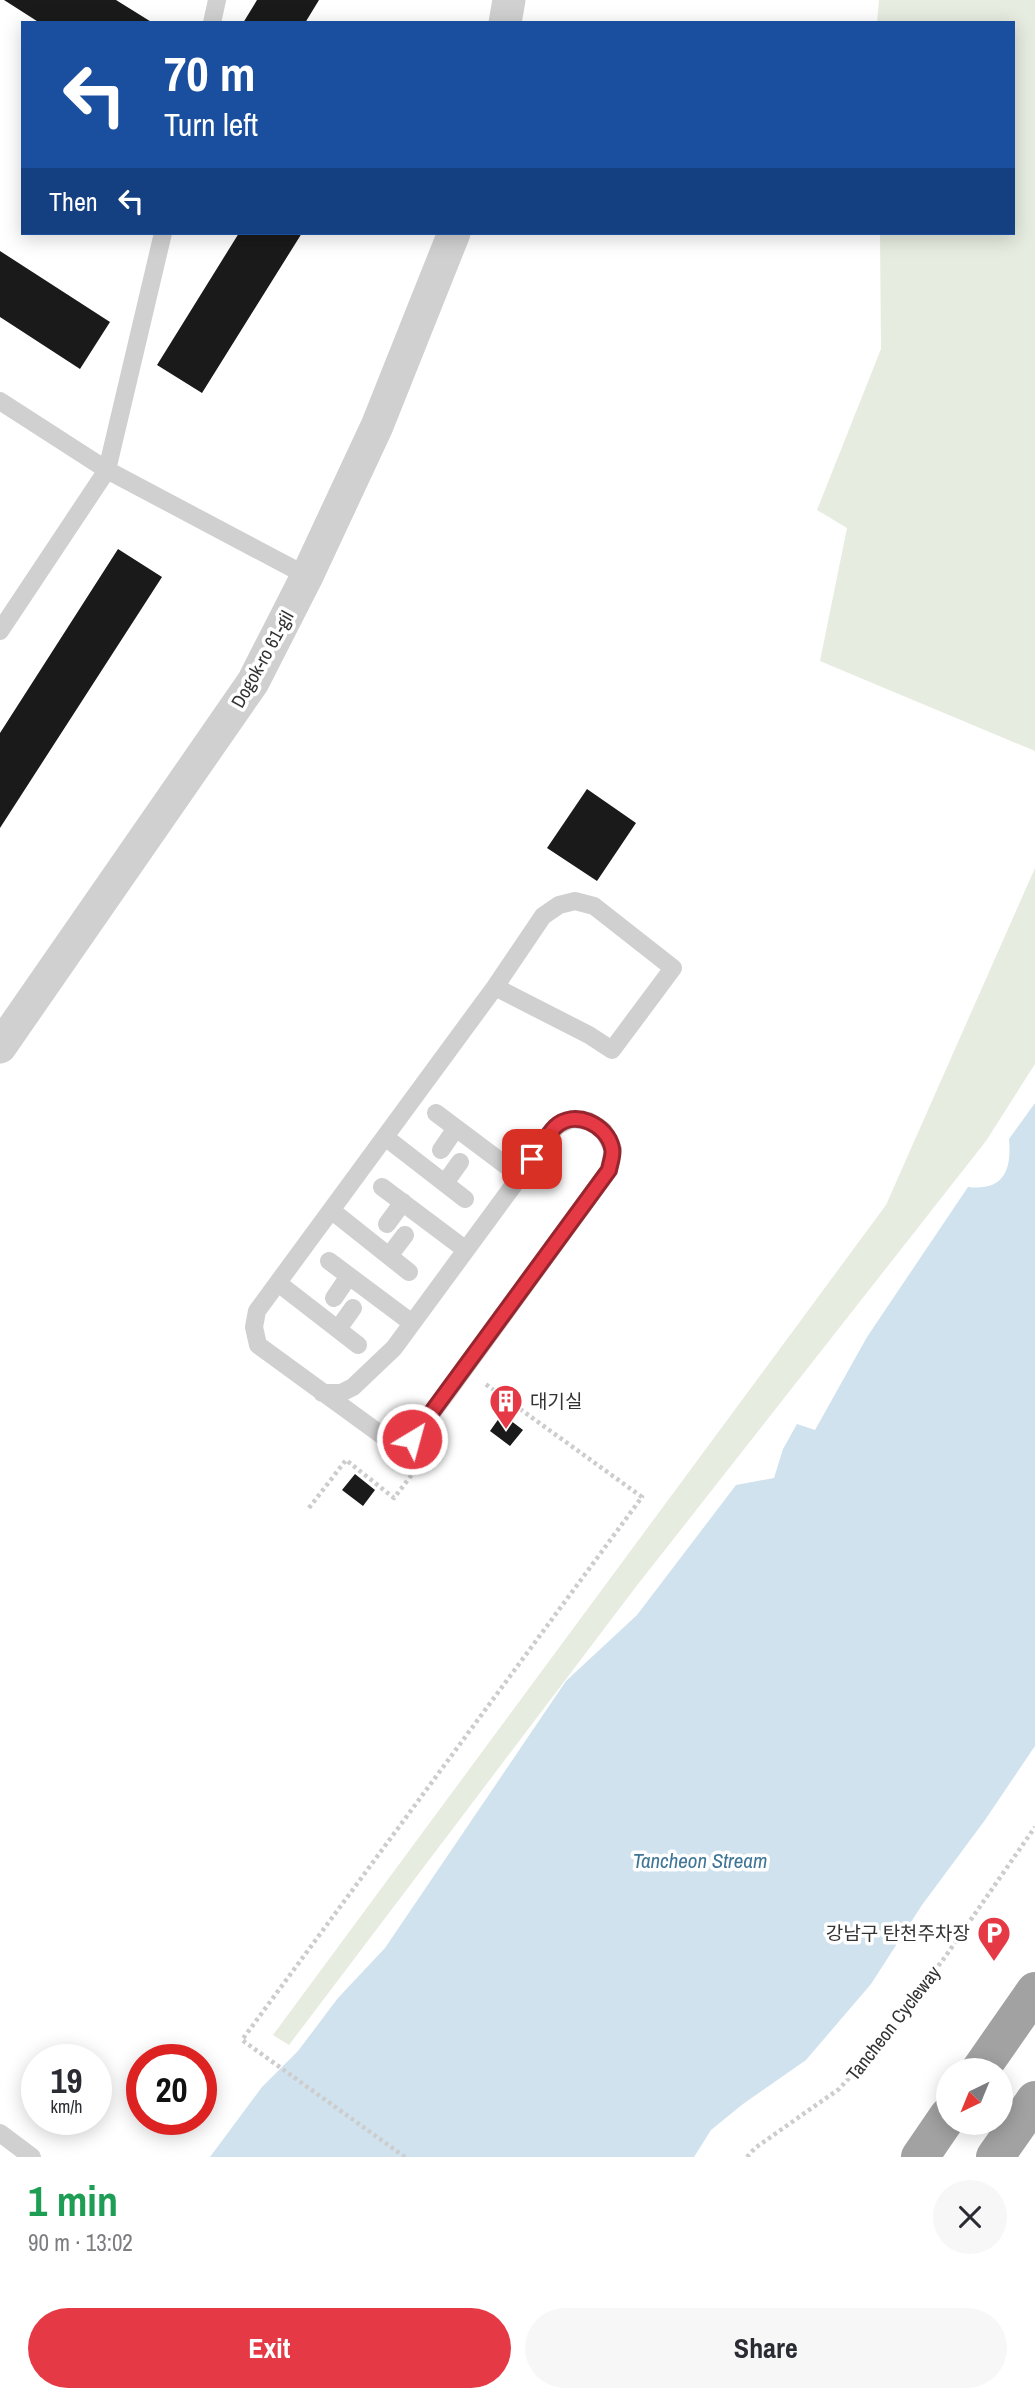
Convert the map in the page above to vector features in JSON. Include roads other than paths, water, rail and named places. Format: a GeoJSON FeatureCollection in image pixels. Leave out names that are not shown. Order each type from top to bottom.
{"type":"FeatureCollection","features":[{"type":"Feature","properties":{"kind":"highway"},"geometry":{"type":"LineString","coordinates":[[988,2058],[1035,1991]]}},
{"type":"Feature","properties":{"kind":"highway"},"geometry":{"type":"LineString","coordinates":[[995,2157],[1035,2100]]}},
{"type":"Feature","properties":{"kind":"highway"},"geometry":{"type":"LineString","coordinates":[[920,2157],[936,2134]]}},
{"type":"Feature","properties":{"kind":"street"},"geometry":{"type":"LineString","coordinates":[[505,21],[509,0]]}},
{"type":"Feature","properties":{"kind":"street","name":"Dogok-ro 61-gil"},"geometry":{"type":"LineString","coordinates":[[0,1047],[253,682],[307,576],[377,426],[453,235]]}},
{"type":"Feature","properties":{"kind":"lane"},"geometry":{"type":"LineString","coordinates":[[212,21],[217,0]]}},
{"type":"Feature","properties":{"kind":"lane"},"geometry":{"type":"LineString","coordinates":[[0,631],[107,470],[163,235]]}},
{"type":"Feature","properties":{"kind":"lane"},"geometry":{"type":"LineString","coordinates":[[0,401],[107,470],[307,576]]}},
{"type":"Feature","properties":{"kind":"lane"},"geometry":{"type":"LineString","coordinates":[[322,1393],[341,1393],[353,1387],[394,1348],[556,1126],[572,1119],[589,1121],[603,1130],[613,1149],[609,1170],[412,1439],[398,1447],[322,1393],[258,1345],[254,1326],[257,1311],[544,916],[559,905],[575,901],[594,906],[673,968],[612,1050],[589,1035],[495,987]]}},
{"type":"Feature","properties":{"kind":"lane"},"geometry":{"type":"LineString","coordinates":[[436,1113],[520,1176]]}},
{"type":"Feature","properties":{"kind":"lane"},"geometry":{"type":"LineString","coordinates":[[441,1150],[456,1128]]}},
{"type":"Feature","properties":{"kind":"lane"},"geometry":{"type":"LineString","coordinates":[[385,1137],[465,1199]]}},
{"type":"Feature","properties":{"kind":"lane"},"geometry":{"type":"LineString","coordinates":[[445,1183],[460,1162]]}},
{"type":"Feature","properties":{"kind":"lane"},"geometry":{"type":"LineString","coordinates":[[382,1187],[466,1250]]}},
{"type":"Feature","properties":{"kind":"lane"},"geometry":{"type":"LineString","coordinates":[[387,1224],[403,1202]]}},
{"type":"Feature","properties":{"kind":"lane"},"geometry":{"type":"LineString","coordinates":[[331,1210],[409,1272]]}},
{"type":"Feature","properties":{"kind":"lane"},"geometry":{"type":"LineString","coordinates":[[389,1256],[405,1235]]}},
{"type":"Feature","properties":{"kind":"lane"},"geometry":{"type":"LineString","coordinates":[[329,1261],[412,1324]]}},
{"type":"Feature","properties":{"kind":"lane"},"geometry":{"type":"LineString","coordinates":[[334,1298],[349,1276]]}},
{"type":"Feature","properties":{"kind":"lane"},"geometry":{"type":"LineString","coordinates":[[278,1283],[358,1345]]}},
{"type":"Feature","properties":{"kind":"lane"},"geometry":{"type":"LineString","coordinates":[[338,1329],[353,1308]]}},
{"type":"Feature","properties":{"kind":"lane"},"geometry":{"type":"LineString","coordinates":[[0,2133],[32,2157]]}},
{"type":"Feature","properties":{"kind":"water","name":"Tancheon Stream"},"geometry":{"type":"Polygon","coordinates":[[[1035,1103],[1035,1746],[985,1820],[922,1905],[871,1984],[806,2060],[711,2130],[694,2157],[210,2157],[262,2087],[298,2051],[338,1998],[385,1948],[566,1681],[637,1615],[736,1485],[774,1478],[783,1449],[797,1424],[815,1430],[867,1337],[968,1187],[990,1186],[1003,1176],[1009,1161],[1009,1139],[1035,1103]]]}},
{"type":"Feature","properties":{"kind":"place","name":"대기실"},"geometry":{"type":"Point","coordinates":[506,1431]}},
{"type":"Feature","properties":{"kind":"place","name":"강남구 탄천주차장"},"geometry":{"type":"Point","coordinates":[994,1963]}}]}
